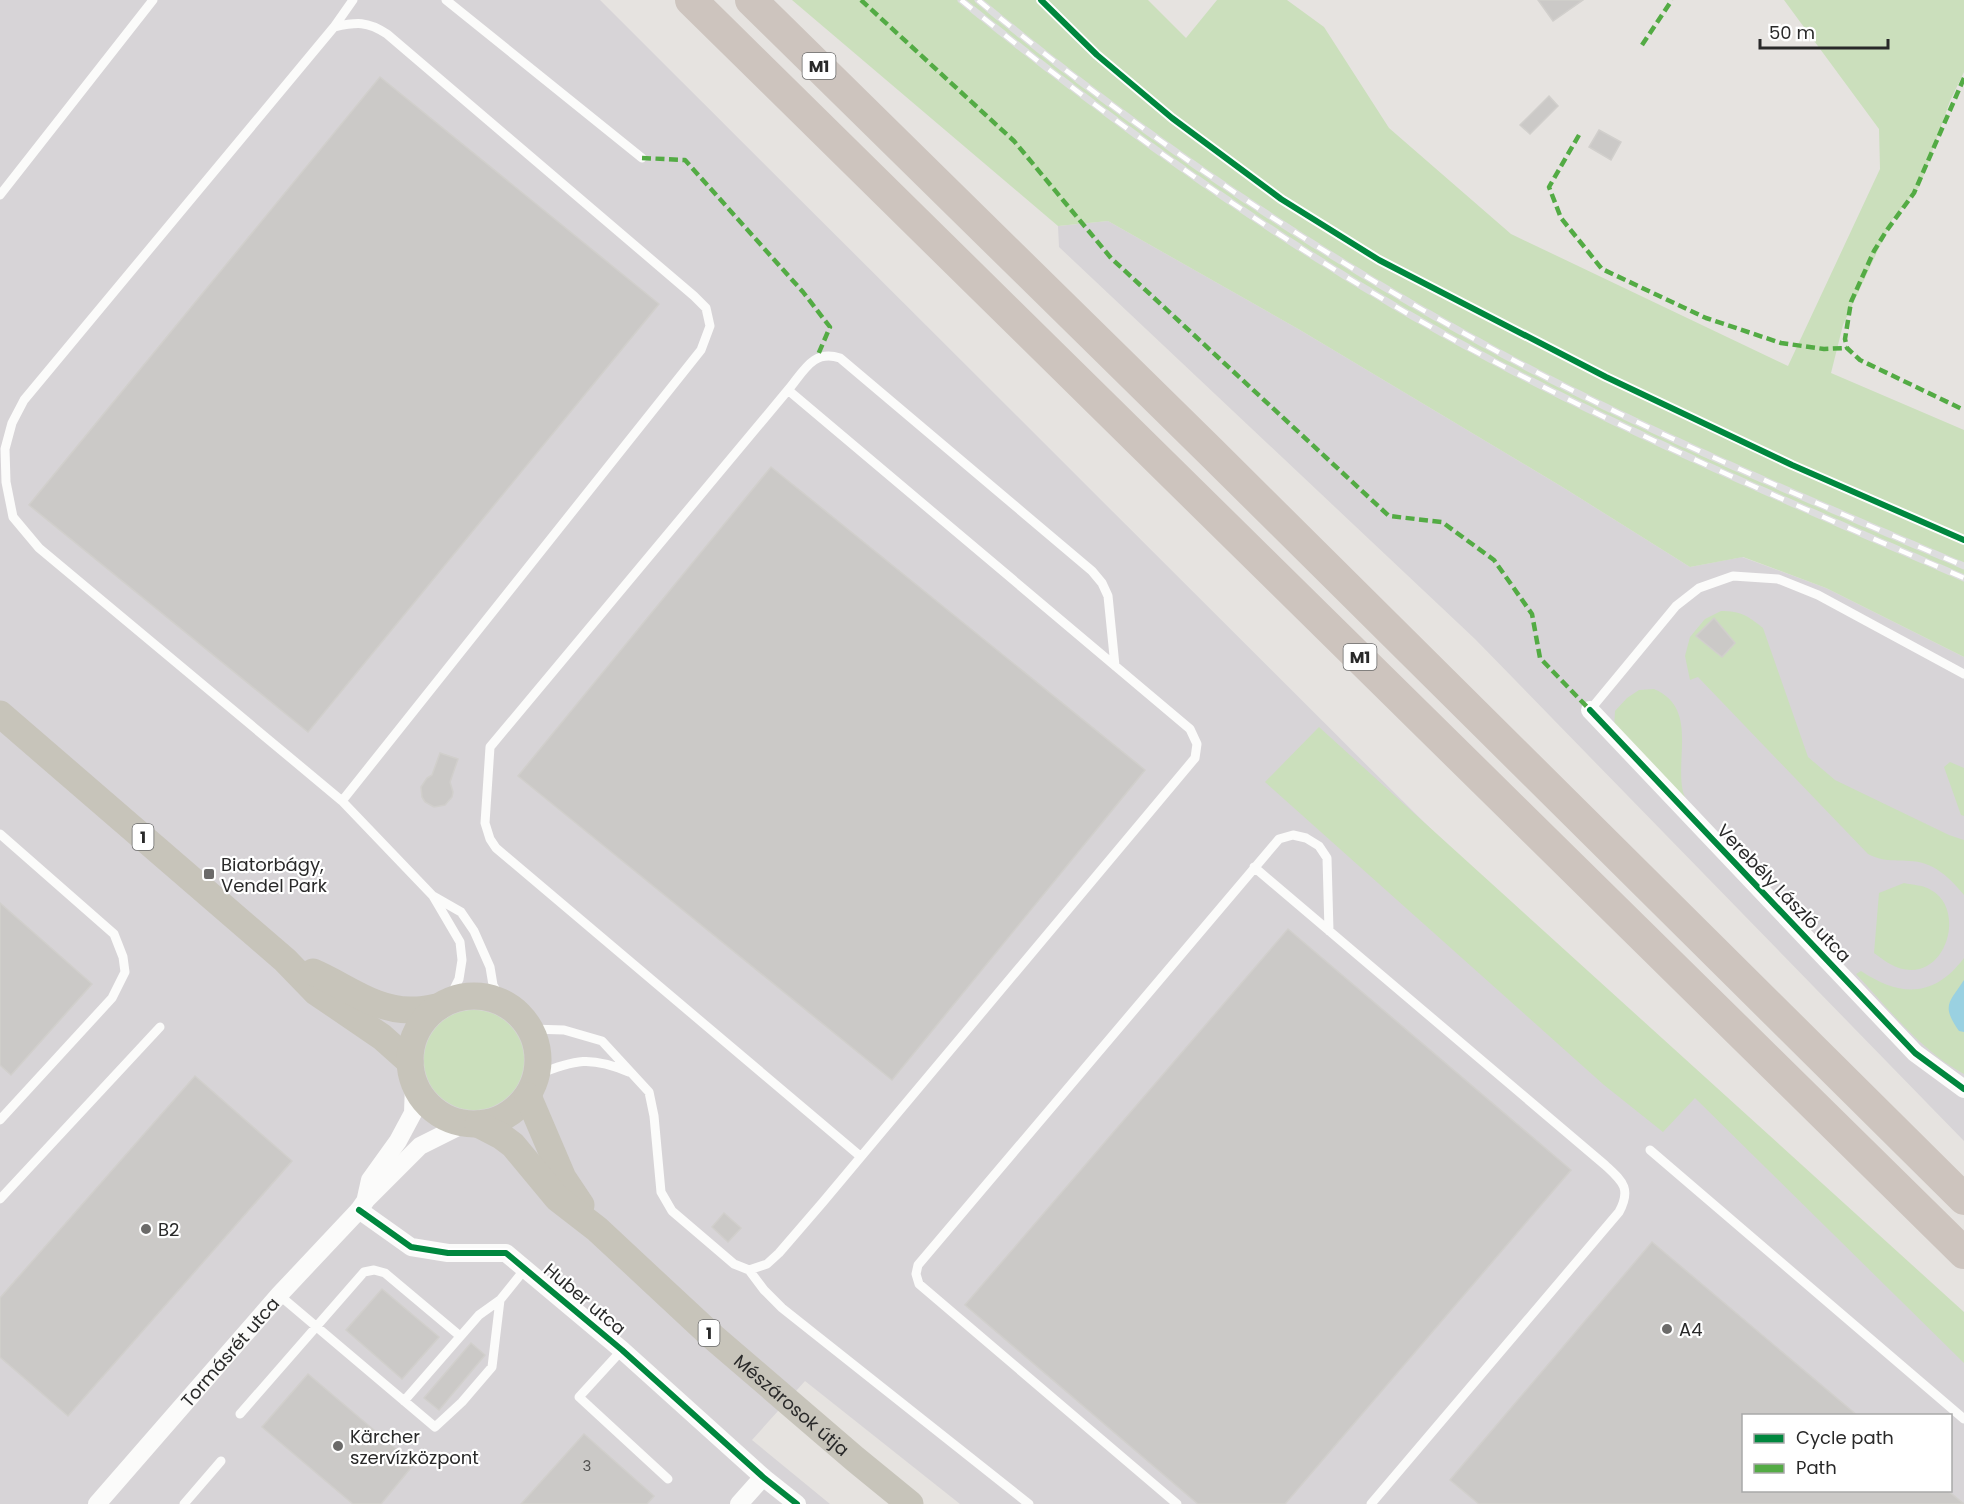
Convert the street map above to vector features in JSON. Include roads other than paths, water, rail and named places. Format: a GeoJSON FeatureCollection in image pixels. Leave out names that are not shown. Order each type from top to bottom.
{"type":"FeatureCollection","features":[{"type":"Feature","properties":{"kind":"highway","name":"M1"},"geometry":{"type":"LineString","coordinates":[[691,0],[1964,1253]]}},
{"type":"Feature","properties":{"kind":"highway","name":"M1"},"geometry":{"type":"LineString","coordinates":[[751,0],[1211,452],[1964,1199]]}},
{"type":"Feature","properties":{"kind":"highway"},"geometry":{"type":"LineString","coordinates":[[1925,1161],[1964,1187]]}},
{"type":"Feature","properties":{"kind":"main road","name":"Mészárosok útja"},"geometry":{"type":"LineString","coordinates":[[0,714],[285,960],[316,992],[381,1037],[412,1073],[420,1096],[440,1114],[501,1136],[513,1145],[557,1197],[597,1229],[713,1337],[910,1504]]}},
{"type":"Feature","properties":{"kind":"main road","name":"Mészárosok útja"},"geometry":{"type":"LineString","coordinates":[[285,960],[324,977],[359,997],[384,1006],[414,1010],[475,995],[502,1001]]}},
{"type":"Feature","properties":{"kind":"main road"},"geometry":{"type":"LineString","coordinates":[[502,1001],[518,1013],[531,1029]]}},
{"type":"Feature","properties":{"kind":"main road"},"geometry":{"type":"LineString","coordinates":[[412,1073],[411,1046],[416,1031],[426,1017],[443,1004]]}},
{"type":"Feature","properties":{"kind":"main road","name":"Mészárosok útja"},"geometry":{"type":"LineString","coordinates":[[531,1029],[538,1052],[532,1086],[563,1178],[597,1229]]}},
{"type":"Feature","properties":{"kind":"main road"},"geometry":{"type":"LineString","coordinates":[[471,1124],[492,1122],[506,1116],[518,1107],[532,1086]]}},
{"type":"Feature","properties":{"kind":"street","name":"Verebély László utca"},"geometry":{"type":"LineString","coordinates":[[1590,710],[1915,1053],[1964,1089]]}},
{"type":"Feature","properties":{"kind":"street"},"geometry":{"type":"LineString","coordinates":[[362,1205],[370,1180],[398,1141],[413,1113],[412,1073]]}},
{"type":"Feature","properties":{"kind":"street","name":"Tormásrét utca"},"geometry":{"type":"LineString","coordinates":[[97,1504],[279,1295],[420,1146],[471,1124]]}},
{"type":"Feature","properties":{"kind":"street","name":"Huber utca"},"geometry":{"type":"LineString","coordinates":[[362,1205],[411,1247],[448,1253],[506,1252],[622,1350],[763,1477],[797,1504]]}},
{"type":"Feature","properties":{"kind":"street"},"geometry":{"type":"LineString","coordinates":[[739,1504],[763,1477]]}},
{"type":"Feature","properties":{"kind":"lane"},"geometry":{"type":"LineString","coordinates":[[0,195],[153,0]]}},
{"type":"Feature","properties":{"kind":"lane"},"geometry":{"type":"LineString","coordinates":[[353,0],[334,27],[24,400],[12,423],[5,449],[6,482],[13,516],[39,548],[342,801],[433,896],[460,942],[462,960],[459,979],[443,1004]]}},
{"type":"Feature","properties":{"kind":"lane"},"geometry":{"type":"LineString","coordinates":[[446,0],[642,158]]}},
{"type":"Feature","properties":{"kind":"lane"},"geometry":{"type":"LineString","coordinates":[[334,27],[355,22],[373,26],[387,34],[694,296],[706,308],[710,326],[701,350],[342,801]]}},
{"type":"Feature","properties":{"kind":"lane"},"geometry":{"type":"LineString","coordinates":[[860,1156],[496,848],[490,839],[485,823],[490,747],[788,390],[817,357],[828,354],[840,358],[1092,571],[1102,583],[1108,597],[1115,666]]}},
{"type":"Feature","properties":{"kind":"lane"},"geometry":{"type":"LineString","coordinates":[[749,1270],[767,1264],[779,1253],[1195,758],[1197,744],[1190,729],[788,390]]}},
{"type":"Feature","properties":{"kind":"lane"},"geometry":{"type":"LineString","coordinates":[[1590,710],[1677,606],[1699,588],[1733,576],[1778,579],[1818,595],[1964,674]]}},
{"type":"Feature","properties":{"kind":"lane"},"geometry":{"type":"LineString","coordinates":[[0,834],[114,934],[123,957],[125,972],[112,998],[0,1120]]}},
{"type":"Feature","properties":{"kind":"lane"},"geometry":{"type":"LineString","coordinates":[[1177,1504],[919,1284],[916,1274],[918,1265],[1279,839],[1293,835],[1306,838],[1319,846],[1327,858],[1329,931]]}},
{"type":"Feature","properties":{"kind":"lane"},"geometry":{"type":"LineString","coordinates":[[1254,867],[1605,1165],[1622,1180],[1626,1191],[1625,1202],[1619,1212],[1371,1504]]}},
{"type":"Feature","properties":{"kind":"lane"},"geometry":{"type":"LineString","coordinates":[[433,896],[461,912],[474,931],[490,967],[493,985],[502,1001]]}},
{"type":"Feature","properties":{"kind":"lane"},"geometry":{"type":"LineString","coordinates":[[0,1199],[160,1027]]}},
{"type":"Feature","properties":{"kind":"lane"},"geometry":{"type":"LineString","coordinates":[[531,1029],[564,1030],[602,1041],[649,1092],[654,1116],[660,1192],[672,1211],[734,1264],[749,1270],[782,1308],[1029,1504]]}},
{"type":"Feature","properties":{"kind":"lane"},"geometry":{"type":"LineString","coordinates":[[532,1086],[560,1065],[595,1060],[632,1073]]}},
{"type":"Feature","properties":{"kind":"lane"},"geometry":{"type":"LineString","coordinates":[[1650,1150],[1964,1419]]}},
{"type":"Feature","properties":{"kind":"lane"},"geometry":{"type":"LineString","coordinates":[[404,1401],[479,1315],[500,1300],[525,1269]]}},
{"type":"Feature","properties":{"kind":"lane"},"geometry":{"type":"LineString","coordinates":[[240,1414],[364,1272],[374,1270],[385,1273],[460,1336]]}},
{"type":"Feature","properties":{"kind":"lane"},"geometry":{"type":"LineString","coordinates":[[279,1295],[315,1328],[435,1427],[462,1402],[492,1367],[500,1300]]}},
{"type":"Feature","properties":{"kind":"lane"},"geometry":{"type":"LineString","coordinates":[[622,1350],[579,1397],[668,1479]]}},
{"type":"Feature","properties":{"kind":"lane"},"geometry":{"type":"LineString","coordinates":[[183,1504],[221,1461]]}},
{"type":"Feature","properties":{"kind":"water"},"geometry":{"type":"Polygon","coordinates":[[[1964,980],[1964,1032],[1959,1031],[1953,1022],[1949,1004],[1964,980]]]}},
{"type":"Feature","properties":{"kind":"railway"},"geometry":{"type":"LineString","coordinates":[[961,0],[1089,100],[1220,195],[1287,240],[1426,324],[1612,421],[1964,578]]}},
{"type":"Feature","properties":{"kind":"railway"},"geometry":{"type":"LineString","coordinates":[[978,0],[1039,50],[1165,144],[1296,233],[1431,315],[1556,382],[1671,438],[1964,566]]}},
{"type":"Feature","properties":{"kind":"place","name":"Biatorbágy, Vendel Park"},"geometry":{"type":"Point","coordinates":[209,874]}},
{"type":"Feature","properties":{"kind":"place","name":"B2"},"geometry":{"type":"Point","coordinates":[146,1229]}},
{"type":"Feature","properties":{"kind":"place","name":"A4"},"geometry":{"type":"Point","coordinates":[1667,1329]}},
{"type":"Feature","properties":{"kind":"place","name":"Kärcher szervízközpont"},"geometry":{"type":"Point","coordinates":[338,1446]}}]}
